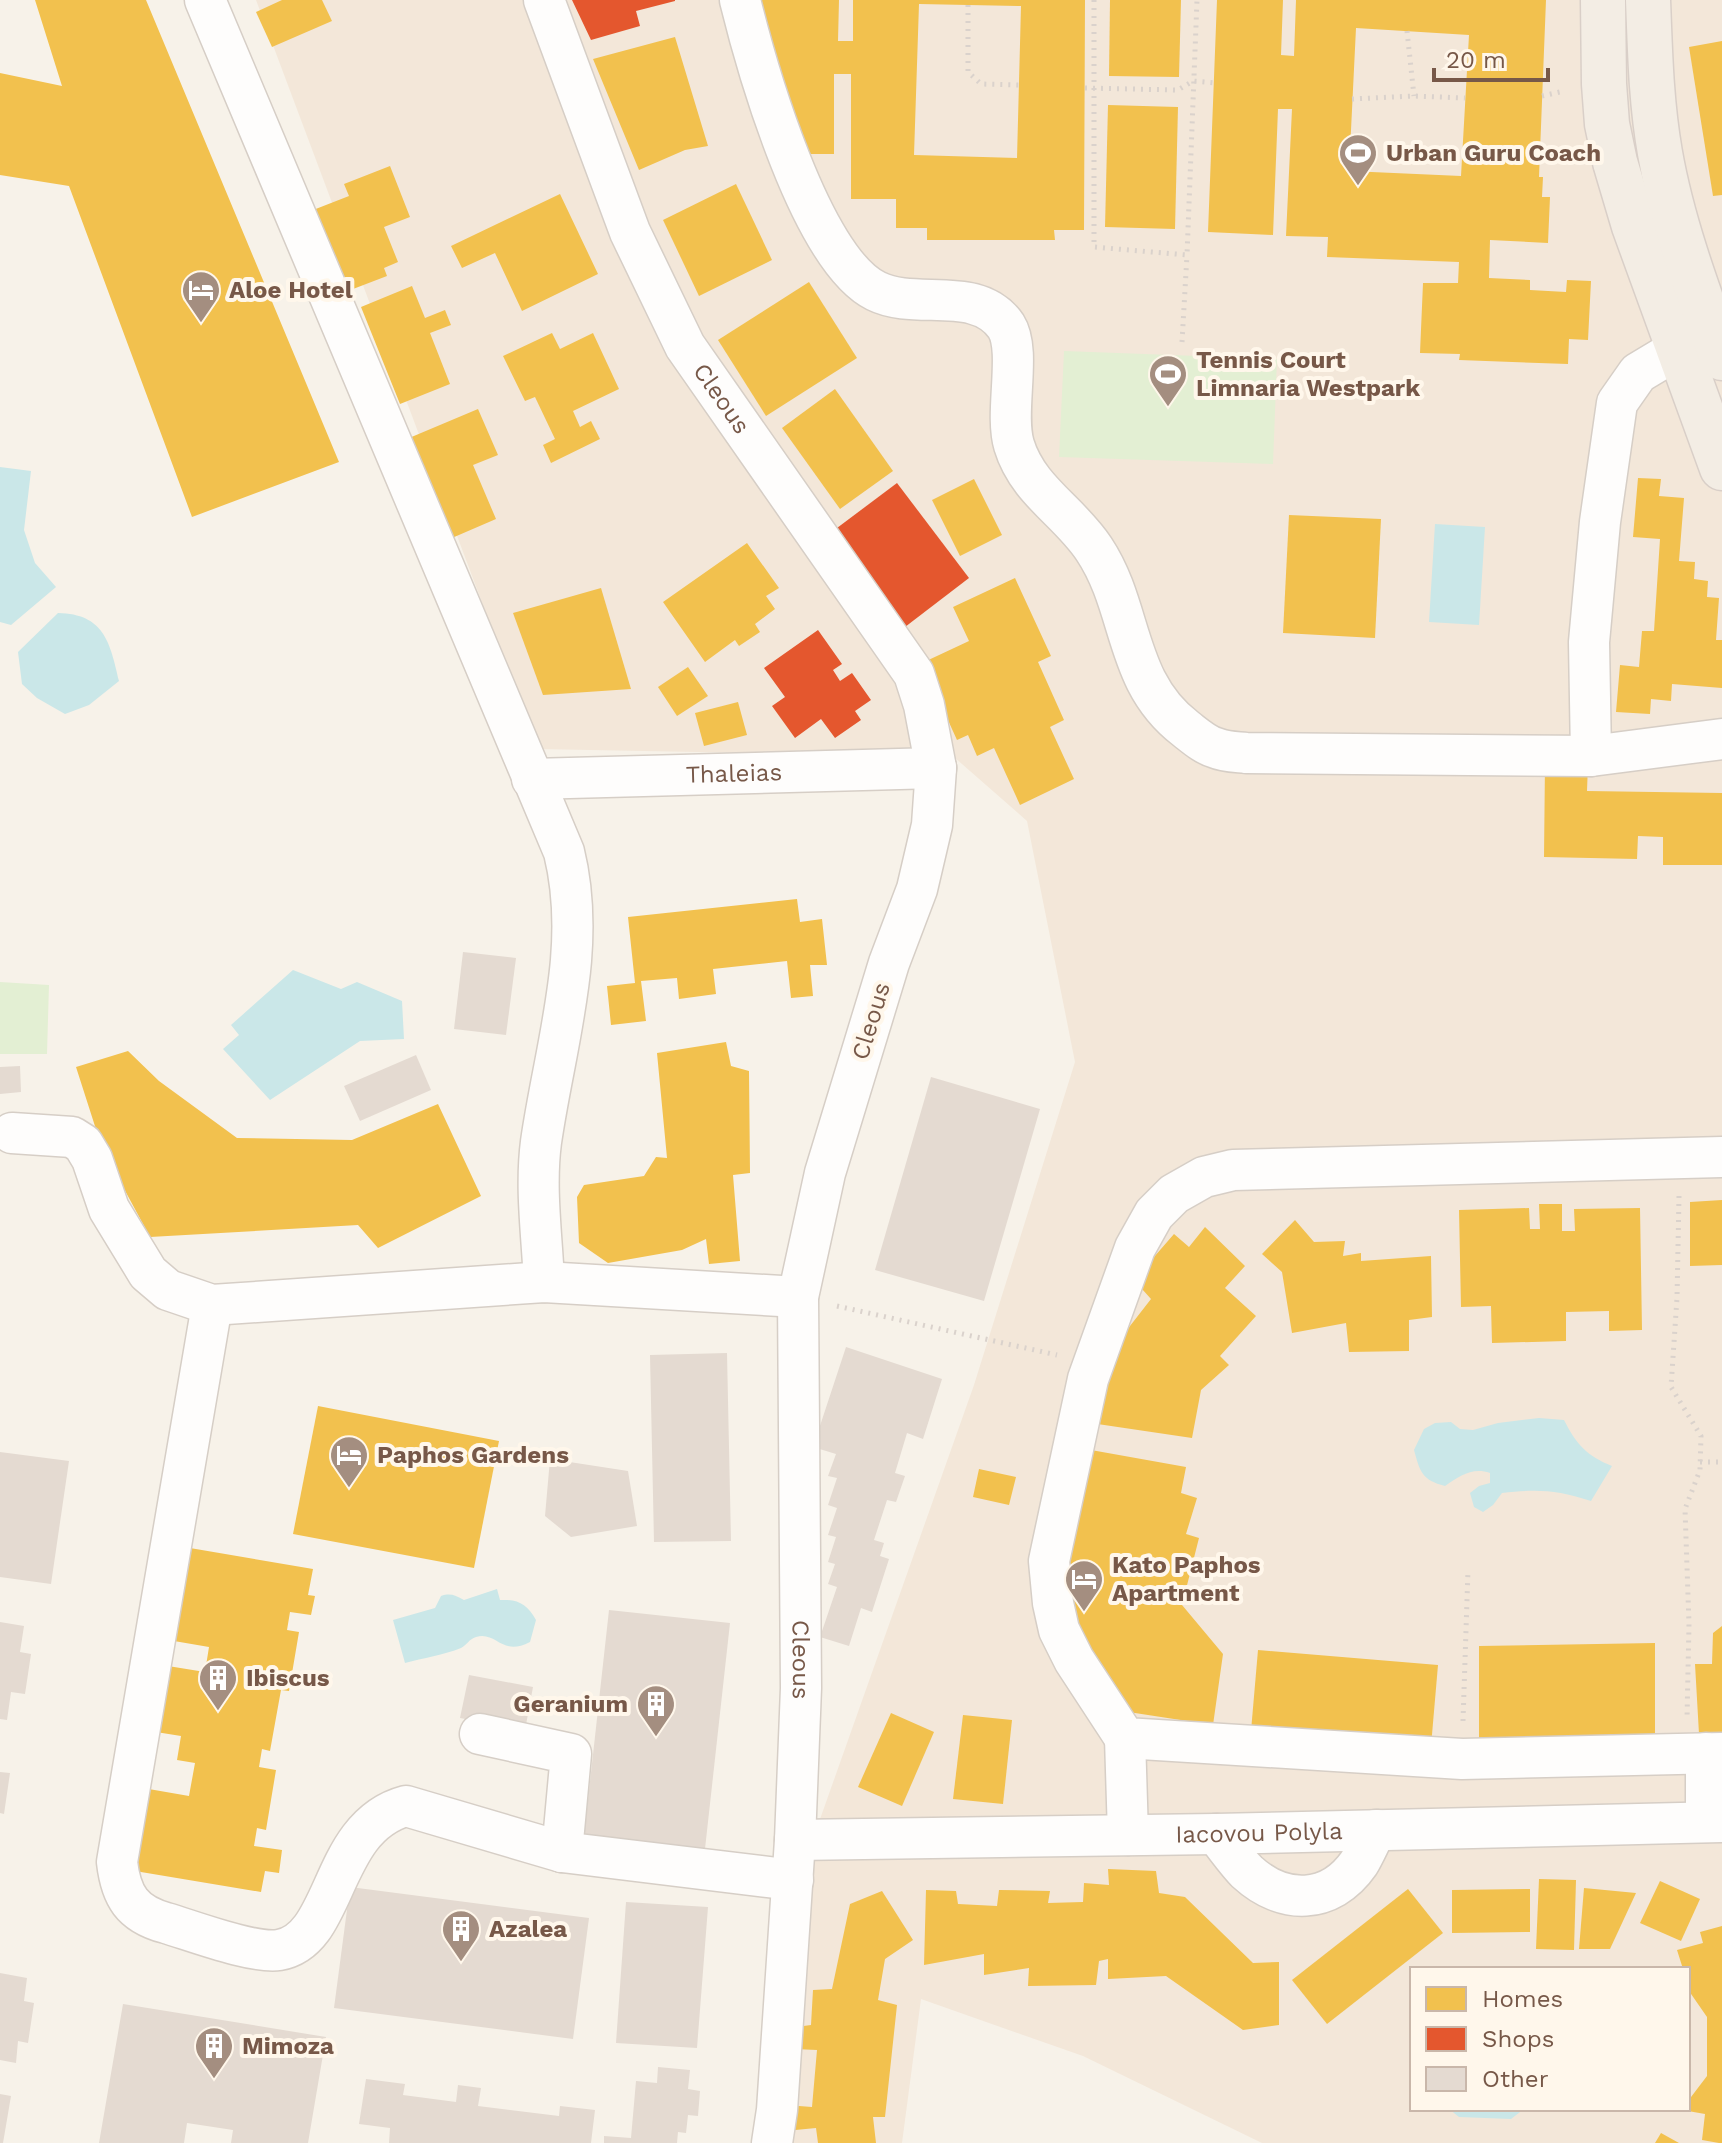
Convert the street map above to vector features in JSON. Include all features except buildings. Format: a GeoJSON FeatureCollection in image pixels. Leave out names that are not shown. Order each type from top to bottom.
{"type":"FeatureCollection","features":[{"type":"Feature","properties":{"kind":"main road"},"geometry":{"type":"LineString","coordinates":[[1603,0],[1604,84],[1607,124],[1615,162],[1634,226],[1705,347]]}},
{"type":"Feature","properties":{"kind":"main road"},"geometry":{"type":"LineString","coordinates":[[1648,0],[1660,154],[1705,347],[1722,468]]}},
{"type":"Feature","properties":{"kind":"street"},"geometry":{"type":"LineString","coordinates":[[205,0],[564,852],[572,883],[575,921],[572,964],[538,1179],[544,1282]]}},
{"type":"Feature","properties":{"kind":"street","name":"Cleous"},"geometry":{"type":"LineString","coordinates":[[544,0],[630,232],[672,321],[738,426],[914,674],[924,705],[936,768],[932,825],[917,889],[889,963],[825,1173],[798,1297],[801,1688],[793,1880],[772,2143]]}},
{"type":"Feature","properties":{"kind":"street"},"geometry":{"type":"LineString","coordinates":[[740,0],[775,118],[802,188],[849,267],[876,291],[901,298],[975,303],[998,316],[1007,328],[1012,350],[1009,423],[1021,465],[1034,486],[1094,548],[1105,568],[1145,684],[1176,721],[1216,748],[1246,753],[1591,756],[1722,739]]}},
{"type":"Feature","properties":{"kind":"street"},"geometry":{"type":"LineString","coordinates":[[1591,756],[1589,642],[1600,522],[1617,403],[1638,373],[1705,347]]}},
{"type":"Feature","properties":{"kind":"street","name":"Thaleias"},"geometry":{"type":"LineString","coordinates":[[532,779],[936,768]]}},
{"type":"Feature","properties":{"kind":"street"},"geometry":{"type":"LineString","coordinates":[[12,1133],[72,1137],[83,1144],[92,1159],[109,1209],[148,1273],[168,1290],[212,1305],[544,1282],[798,1297]]}},
{"type":"Feature","properties":{"kind":"street"},"geometry":{"type":"LineString","coordinates":[[1128,1835],[1125,1738],[1074,1660],[1059,1630],[1049,1561],[1093,1363],[1135,1248],[1154,1214],[1174,1194],[1204,1177],[1233,1170],[1722,1157]]}},
{"type":"Feature","properties":{"kind":"street"},"geometry":{"type":"LineString","coordinates":[[212,1305],[117,1862],[119,1885],[128,1900],[157,1921],[255,1948],[276,1950],[292,1946],[307,1936],[317,1922],[350,1851],[369,1828],[395,1809],[406,1806],[562,1852],[793,1880]]}},
{"type":"Feature","properties":{"kind":"street"},"geometry":{"type":"LineString","coordinates":[[480,1734],[571,1754],[562,1852]]}},
{"type":"Feature","properties":{"kind":"street"},"geometry":{"type":"LineString","coordinates":[[1125,1738],[1462,1759],[1705,1753],[1714,1822]]}},
{"type":"Feature","properties":{"kind":"street","name":"Iacovou Polyla"},"geometry":{"type":"LineString","coordinates":[[795,1840],[1714,1822]]}},
{"type":"Feature","properties":{"kind":"street"},"geometry":{"type":"LineString","coordinates":[[1216,1834],[1247,1872],[1273,1891],[1306,1898],[1336,1886],[1358,1864],[1376,1830]]}},
{"type":"Feature","properties":{"kind":"path"},"geometry":{"type":"LineString","coordinates":[[1094,0],[1094,247],[1187,255]]}},
{"type":"Feature","properties":{"kind":"path"},"geometry":{"type":"LineString","coordinates":[[1182,342],[1197,0]]}},
{"type":"Feature","properties":{"kind":"path"},"geometry":{"type":"LineString","coordinates":[[968,5],[968,72],[981,84],[1019,85]]}},
{"type":"Feature","properties":{"kind":"path"},"geometry":{"type":"LineString","coordinates":[[1407,31],[1414,96]]}},
{"type":"Feature","properties":{"kind":"path"},"geometry":{"type":"LineString","coordinates":[[1085,88],[1178,90],[1193,81],[1216,83]]}},
{"type":"Feature","properties":{"kind":"path"},"geometry":{"type":"LineString","coordinates":[[1352,99],[1414,96],[1465,98]]}},
{"type":"Feature","properties":{"kind":"path"},"geometry":{"type":"LineString","coordinates":[[1680,1159],[1677,1298],[1671,1387],[1701,1436],[1700,1470],[1685,1509],[1689,1624],[1705,1753]]}},
{"type":"Feature","properties":{"kind":"path"},"geometry":{"type":"LineString","coordinates":[[798,1297],[1093,1363]]}},
{"type":"Feature","properties":{"kind":"path"},"geometry":{"type":"LineString","coordinates":[[1700,1462],[1722,1462]]}},
{"type":"Feature","properties":{"kind":"path"},"geometry":{"type":"LineString","coordinates":[[1462,1759],[1468,1570]]}},
{"type":"Feature","properties":{"kind":"shaded area"},"geometry":{"type":"Polygon","coordinates":[[[256,0],[1722,0],[1722,2143],[1262,2143],[1083,2056],[921,1999],[902,2143],[770,2143],[808,1853],[974,1385],[1075,1062],[1027,821],[954,757],[537,749],[256,0]]]}},
{"type":"Feature","properties":{"kind":"green space","name":"Tennis Court Limnaria Westpark"},"geometry":{"type":"Polygon","coordinates":[[[1064,351],[1277,359],[1273,464],[1059,457],[1064,351]]]}},
{"type":"Feature","properties":{"kind":"green space"},"geometry":{"type":"Polygon","coordinates":[[[0,982],[49,985],[47,1054],[0,1054],[0,982]]]}},
{"type":"Feature","properties":{"kind":"water"},"geometry":{"type":"Polygon","coordinates":[[[0,467],[31,471],[24,530],[35,563],[56,587],[11,625],[0,622],[0,467]]]}},
{"type":"Feature","properties":{"kind":"water"},"geometry":{"type":"Polygon","coordinates":[[[1435,524],[1485,527],[1479,625],[1429,622],[1435,524]]]}},
{"type":"Feature","properties":{"kind":"water"},"geometry":{"type":"Polygon","coordinates":[[[58,613],[86,619],[95,625],[108,643],[119,681],[89,705],[65,714],[37,698],[22,684],[18,652],[58,613]]]}},
{"type":"Feature","properties":{"kind":"water"},"geometry":{"type":"Polygon","coordinates":[[[293,970],[341,989],[357,982],[402,1001],[404,1039],[360,1041],[270,1100],[223,1049],[239,1035],[231,1025],[293,970]]]}},
{"type":"Feature","properties":{"kind":"water"},"geometry":{"type":"Polygon","coordinates":[[[1539,1418],[1564,1420],[1583,1448],[1612,1466],[1591,1501],[1547,1491],[1502,1493],[1483,1512],[1474,1507],[1470,1493],[1490,1483],[1490,1473],[1472,1472],[1445,1486],[1427,1478],[1418,1464],[1414,1450],[1424,1429],[1435,1423],[1451,1422],[1460,1429],[1473,1430],[1498,1423],[1539,1418]]]}},
{"type":"Feature","properties":{"kind":"water"},"geometry":{"type":"Polygon","coordinates":[[[497,1589],[500,1600],[521,1604],[533,1615],[536,1620],[530,1642],[512,1647],[489,1637],[476,1637],[463,1647],[405,1663],[393,1620],[435,1608],[441,1596],[452,1595],[464,1600],[497,1589]]]}},
{"type":"Feature","properties":{"kind":"water"},"geometry":{"type":"Polygon","coordinates":[[[1452,2111],[1521,2111],[1511,2119],[1459,2117],[1452,2111]]]}},
{"type":"Feature","properties":{"kind":"place","name":"Urban Guru Coach"},"geometry":{"type":"Point","coordinates":[1358,187]}},
{"type":"Feature","properties":{"kind":"place","name":"Aloe Hotel"},"geometry":{"type":"Point","coordinates":[201,324]}},
{"type":"Feature","properties":{"kind":"place","name":"Tennis Court Limnaria Westpark"},"geometry":{"type":"Point","coordinates":[1168,408]}},
{"type":"Feature","properties":{"kind":"place","name":"Paphos Gardens"},"geometry":{"type":"Point","coordinates":[349,1489]}},
{"type":"Feature","properties":{"kind":"place","name":"Kato Paphos Apartment"},"geometry":{"type":"Point","coordinates":[1084,1613]}},
{"type":"Feature","properties":{"kind":"place","name":"Ibiscus"},"geometry":{"type":"Point","coordinates":[218,1712]}},
{"type":"Feature","properties":{"kind":"place","name":"Geranium"},"geometry":{"type":"Point","coordinates":[656,1738]}},
{"type":"Feature","properties":{"kind":"place","name":"Azalea"},"geometry":{"type":"Point","coordinates":[461,1963]}},
{"type":"Feature","properties":{"kind":"place","name":"Mimoza"},"geometry":{"type":"Point","coordinates":[214,2080]}}]}
